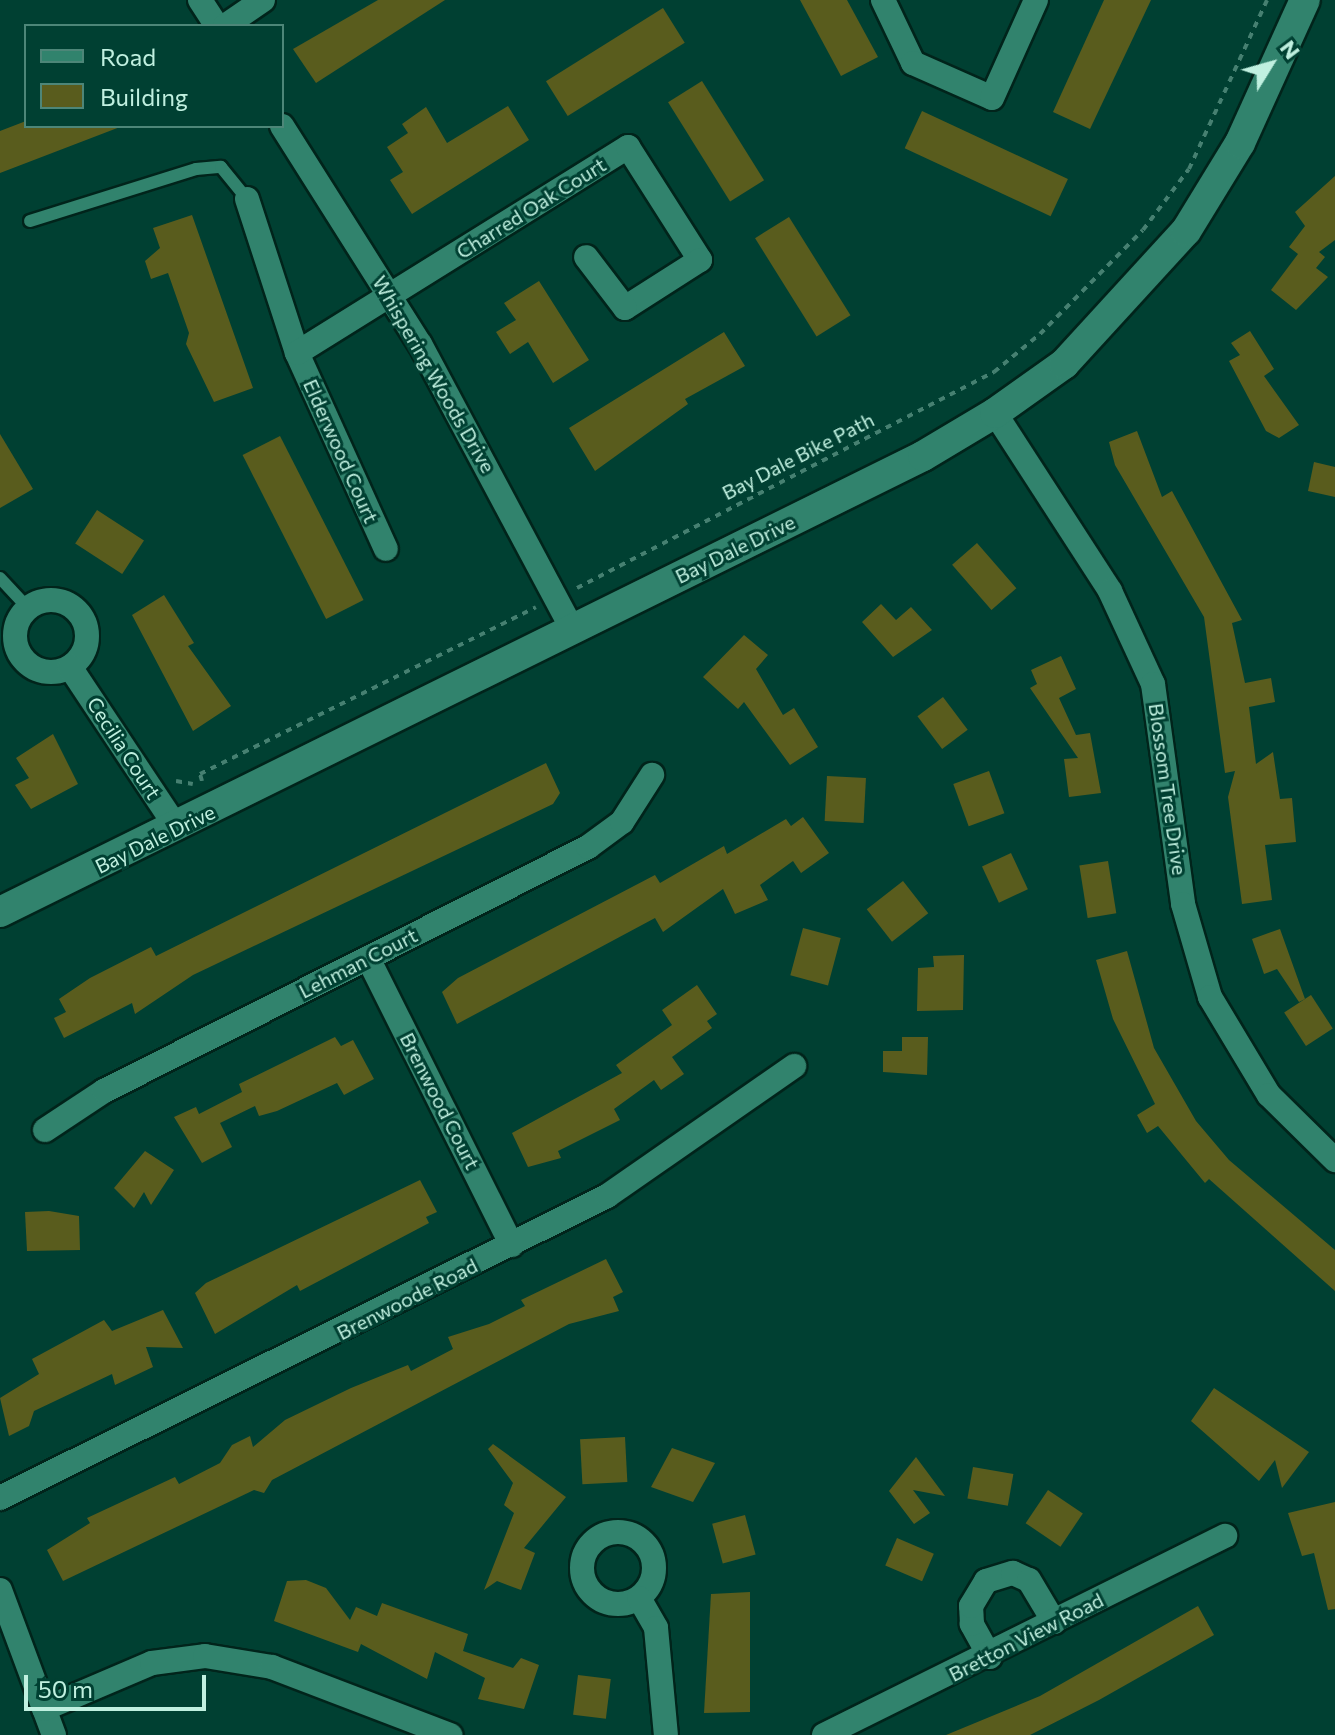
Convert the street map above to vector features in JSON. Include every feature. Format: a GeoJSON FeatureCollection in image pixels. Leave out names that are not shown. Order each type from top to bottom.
{"type":"FeatureCollection","features":[{"type":"Feature","properties":{"kind":"street"},"geometry":{"type":"LineString","coordinates":[[200,0],[216,24]]}},
{"type":"Feature","properties":{"kind":"street"},"geometry":{"type":"LineString","coordinates":[[228,24],[263,0]]}},
{"type":"Feature","properties":{"kind":"street"},"geometry":{"type":"LineString","coordinates":[[883,0],[913,63],[992,98],[1036,0]]}},
{"type":"Feature","properties":{"kind":"street","name":"Bay Dale Drive"},"geometry":{"type":"LineString","coordinates":[[0,912],[177,828],[573,630],[995,413],[1064,364],[1186,231],[1240,143],[1305,0]]}},
{"type":"Feature","properties":{"kind":"street","name":"Whispering Woods Drive"},"geometry":{"type":"LineString","coordinates":[[283,128],[392,295],[573,630]]}},
{"type":"Feature","properties":{"kind":"street","name":"Charred Oak Court"},"geometry":{"type":"LineString","coordinates":[[392,295],[628,147],[700,260],[625,308],[586,257]]}},
{"type":"Feature","properties":{"kind":"street","name":"Elderwood Court"},"geometry":{"type":"LineString","coordinates":[[247,199],[297,353],[386,549]]}},
{"type":"Feature","properties":{"kind":"street"},"geometry":{"type":"LineString","coordinates":[[297,353],[392,295]]}},
{"type":"Feature","properties":{"kind":"street","name":"Blossom Tree Drive"},"geometry":{"type":"LineString","coordinates":[[995,413],[1110,591],[1153,684],[1183,904],[1210,997],[1269,1095],[1335,1160]]}},
{"type":"Feature","properties":{"kind":"street"},"geometry":{"type":"LineString","coordinates":[[58,600],[78,611],[87,645],[70,667],[46,672],[20,653],[15,629],[28,608],[58,600]]}},
{"type":"Feature","properties":{"kind":"street","name":"Cecilia Court"},"geometry":{"type":"LineString","coordinates":[[70,667],[177,828]]}},
{"type":"Feature","properties":{"kind":"street","name":"Lehman Court"},"geometry":{"type":"LineString","coordinates":[[45,1130],[104,1091],[588,847],[622,822],[652,775]]}},
{"type":"Feature","properties":{"kind":"street","name":"Brenwood Court"},"geometry":{"type":"LineString","coordinates":[[368,958],[512,1245]]}},
{"type":"Feature","properties":{"kind":"street","name":"Brenwoode Road"},"geometry":{"type":"LineString","coordinates":[[0,1498],[607,1196],[794,1066]]}},
{"type":"Feature","properties":{"kind":"street","name":"Bretton View Road"},"geometry":{"type":"LineString","coordinates":[[824,1735],[990,1657],[1225,1536]]}},
{"type":"Feature","properties":{"kind":"street"},"geometry":{"type":"LineString","coordinates":[[990,1657],[972,1624],[971,1606],[986,1581],[1013,1573],[1029,1580],[1054,1622]]}},
{"type":"Feature","properties":{"kind":"street"},"geometry":{"type":"LineString","coordinates":[[0,1590],[54,1735]]}},
{"type":"Feature","properties":{"kind":"street"},"geometry":{"type":"LineString","coordinates":[[639,1598],[656,1628],[666,1735]]}},
{"type":"Feature","properties":{"kind":"street"},"geometry":{"type":"LineString","coordinates":[[44,1709],[152,1663],[205,1656],[272,1667],[450,1735]]}},
{"type":"Feature","properties":{"kind":"lane"},"geometry":{"type":"LineString","coordinates":[[30,221],[196,169],[221,167],[247,199]]}},
{"type":"Feature","properties":{"kind":"lane"},"geometry":{"type":"LineString","coordinates":[[0,578],[28,608]]}},
{"type":"Feature","properties":{"kind":"path","name":"Bay Dale Bike Path"},"geometry":{"type":"LineString","coordinates":[[200,774],[557,598],[1006,363],[1108,268],[1189,169],[1267,0]]}},
{"type":"Feature","properties":{"kind":"building"},"geometry":{"type":"Polygon","coordinates":[[[378,0],[445,0],[316,83],[293,49],[378,0]]]}},
{"type":"Feature","properties":{"kind":"building"},"geometry":{"type":"Polygon","coordinates":[[[800,0],[847,0],[878,57],[841,76],[800,0]]]}},
{"type":"Feature","properties":{"kind":"building"},"geometry":{"type":"Polygon","coordinates":[[[1104,0],[1151,0],[1090,129],[1053,112],[1104,0]]]}},
{"type":"Feature","properties":{"kind":"building"},"geometry":{"type":"Polygon","coordinates":[[[663,8],[685,43],[568,116],[546,81],[663,8]]]}},
{"type":"Feature","properties":{"kind":"building"},"geometry":{"type":"Polygon","coordinates":[[[702,81],[764,180],[730,201],[668,102],[702,81]]]}},
{"type":"Feature","properties":{"kind":"building"},"geometry":{"type":"Polygon","coordinates":[[[508,106],[529,140],[412,214],[390,180],[403,172],[387,147],[408,133],[402,124],[426,107],[447,143],[508,106]]]}},
{"type":"Feature","properties":{"kind":"building"},"geometry":{"type":"Polygon","coordinates":[[[922,111],[1068,179],[1051,216],[905,148],[922,111]]]}},
{"type":"Feature","properties":{"kind":"building"},"geometry":{"type":"Polygon","coordinates":[[[24,122],[24,128],[117,128],[0,173],[0,131],[24,122]]]}},
{"type":"Feature","properties":{"kind":"building"},"geometry":{"type":"Polygon","coordinates":[[[1335,176],[1335,240],[1319,252],[1325,257],[1316,268],[1328,277],[1296,310],[1271,290],[1298,254],[1289,247],[1305,226],[1295,212],[1335,176]]]}},
{"type":"Feature","properties":{"kind":"building"},"geometry":{"type":"Polygon","coordinates":[[[192,215],[253,388],[214,402],[186,344],[189,333],[168,273],[151,279],[145,261],[160,248],[153,228],[192,215]]]}},
{"type":"Feature","properties":{"kind":"building"},"geometry":{"type":"Polygon","coordinates":[[[789,217],[850,315],[817,337],[755,238],[789,217]]]}},
{"type":"Feature","properties":{"kind":"building"},"geometry":{"type":"Polygon","coordinates":[[[539,281],[589,360],[553,383],[528,342],[510,354],[496,332],[516,320],[504,303],[539,281]]]}},
{"type":"Feature","properties":{"kind":"building"},"geometry":{"type":"Polygon","coordinates":[[[1250,331],[1274,369],[1264,376],[1299,425],[1279,438],[1266,431],[1229,361],[1240,355],[1231,343],[1250,331]]]}},
{"type":"Feature","properties":{"kind":"building"},"geometry":{"type":"Polygon","coordinates":[[[724,332],[745,366],[685,399],[688,404],[595,471],[569,428],[724,332]]]}},
{"type":"Feature","properties":{"kind":"building"},"geometry":{"type":"Polygon","coordinates":[[[1137,431],[1162,497],[1172,491],[1242,620],[1232,623],[1245,683],[1271,678],[1275,702],[1249,707],[1256,764],[1273,752],[1280,799],[1292,798],[1296,842],[1265,845],[1272,900],[1242,904],[1228,797],[1235,771],[1225,773],[1204,617],[1115,465],[1109,442],[1137,431]]]}},
{"type":"Feature","properties":{"kind":"building"},"geometry":{"type":"Polygon","coordinates":[[[0,434],[33,489],[0,508],[0,434]]]}},
{"type":"Feature","properties":{"kind":"building"},"geometry":{"type":"Polygon","coordinates":[[[280,436],[364,600],[326,619],[243,455],[280,436]]]}},
{"type":"Feature","properties":{"kind":"building"},"geometry":{"type":"Polygon","coordinates":[[[1314,462],[1335,467],[1335,497],[1308,491],[1314,462]]]}},
{"type":"Feature","properties":{"kind":"building"},"geometry":{"type":"Polygon","coordinates":[[[97,510],[144,540],[122,574],[75,544],[97,510]]]}},
{"type":"Feature","properties":{"kind":"building"},"geometry":{"type":"Polygon","coordinates":[[[977,543],[1016,588],[991,610],[952,565],[977,543]]]}},
{"type":"Feature","properties":{"kind":"building"},"geometry":{"type":"Polygon","coordinates":[[[164,595],[194,643],[188,646],[231,706],[193,731],[132,615],[164,595]]]}},
{"type":"Feature","properties":{"kind":"building"},"geometry":{"type":"Polygon","coordinates":[[[881,604],[896,620],[911,607],[932,630],[893,657],[862,622],[881,604]]]}},
{"type":"Feature","properties":{"kind":"building"},"geometry":{"type":"Polygon","coordinates":[[[744,635],[768,655],[756,669],[783,715],[794,708],[818,747],[790,765],[744,702],[738,709],[703,677],[744,635]]]}},
{"type":"Feature","properties":{"kind":"building"},"geometry":{"type":"Polygon","coordinates":[[[1061,656],[1076,689],[1059,698],[1076,735],[1090,733],[1101,793],[1069,797],[1064,759],[1078,758],[1030,688],[1037,684],[1031,670],[1061,656]]]}},
{"type":"Feature","properties":{"kind":"building"},"geometry":{"type":"Polygon","coordinates":[[[943,697],[968,730],[942,749],[917,716],[943,697]]]}},
{"type":"Feature","properties":{"kind":"building"},"geometry":{"type":"Polygon","coordinates":[[[53,734],[78,784],[31,809],[15,785],[29,778],[16,758],[53,734]]]}},
{"type":"Feature","properties":{"kind":"building"},"geometry":{"type":"Polygon","coordinates":[[[546,763],[560,793],[553,804],[193,975],[135,1014],[132,1003],[64,1038],[54,1018],[66,1012],[59,999],[90,978],[151,947],[156,956],[546,763]]]}},
{"type":"Feature","properties":{"kind":"building"},"geometry":{"type":"Polygon","coordinates":[[[989,771],[1004,813],[969,826],[953,784],[989,771]]]}},
{"type":"Feature","properties":{"kind":"building"},"geometry":{"type":"Polygon","coordinates":[[[827,776],[866,778],[864,823],[825,821],[827,776]]]}},
{"type":"Feature","properties":{"kind":"building"},"geometry":{"type":"Polygon","coordinates":[[[803,817],[829,853],[801,873],[793,861],[760,885],[768,900],[735,914],[723,889],[663,932],[655,918],[457,1024],[442,992],[458,978],[655,875],[660,883],[724,846],[727,854],[786,819],[791,826],[803,817]]]}},
{"type":"Feature","properties":{"kind":"building"},"geometry":{"type":"Polygon","coordinates":[[[1011,853],[1028,889],[999,903],[982,867],[1011,853]]]}},
{"type":"Feature","properties":{"kind":"building"},"geometry":{"type":"Polygon","coordinates":[[[1108,861],[1116,913],[1088,918],[1079,866],[1108,861]]]}},
{"type":"Feature","properties":{"kind":"building"},"geometry":{"type":"Polygon","coordinates":[[[903,881],[928,913],[892,942],[867,909],[903,881]]]}},
{"type":"Feature","properties":{"kind":"building"},"geometry":{"type":"Polygon","coordinates":[[[803,928],[841,938],[828,985],[790,975],[803,928]]]}},
{"type":"Feature","properties":{"kind":"building"},"geometry":{"type":"Polygon","coordinates":[[[1280,929],[1305,999],[1299,1002],[1277,969],[1264,974],[1252,939],[1280,929]]]}},
{"type":"Feature","properties":{"kind":"building"},"geometry":{"type":"Polygon","coordinates":[[[1127,951],[1154,1048],[1196,1121],[1229,1160],[1335,1250],[1335,1291],[1209,1179],[1205,1183],[1158,1126],[1147,1133],[1137,1115],[1155,1104],[1113,1019],[1096,960],[1127,951]]]}},
{"type":"Feature","properties":{"kind":"building"},"geometry":{"type":"Polygon","coordinates":[[[964,955],[963,1010],[917,1011],[918,968],[934,967],[933,956],[964,955]]]}},
{"type":"Feature","properties":{"kind":"building"},"geometry":{"type":"Polygon","coordinates":[[[697,985],[717,1014],[707,1021],[712,1028],[672,1057],[684,1074],[661,1090],[654,1080],[614,1109],[620,1120],[558,1151],[561,1158],[528,1167],[512,1133],[622,1073],[616,1065],[672,1025],[662,1010],[697,985]]]}},
{"type":"Feature","properties":{"kind":"building"},"geometry":{"type":"Polygon","coordinates":[[[1311,995],[1333,1029],[1306,1046],[1284,1012],[1311,995]]]}},
{"type":"Feature","properties":{"kind":"building"},"geometry":{"type":"Polygon","coordinates":[[[335,1037],[341,1046],[353,1040],[374,1079],[344,1095],[337,1083],[277,1111],[259,1116],[255,1106],[220,1123],[232,1147],[202,1163],[174,1117],[196,1107],[199,1114],[242,1092],[239,1084],[335,1037]]]}},
{"type":"Feature","properties":{"kind":"building"},"geometry":{"type":"Polygon","coordinates":[[[902,1037],[928,1037],[927,1075],[883,1072],[883,1051],[902,1051],[902,1037]]]}},
{"type":"Feature","properties":{"kind":"building"},"geometry":{"type":"Polygon","coordinates":[[[145,1151],[174,1170],[151,1205],[144,1192],[134,1208],[114,1188],[145,1151]]]}},
{"type":"Feature","properties":{"kind":"building"},"geometry":{"type":"Polygon","coordinates":[[[420,1180],[437,1212],[426,1217],[429,1223],[300,1291],[297,1285],[215,1334],[195,1293],[206,1283],[420,1180]]]}},
{"type":"Feature","properties":{"kind":"building"},"geometry":{"type":"Polygon","coordinates":[[[49,1211],[79,1216],[80,1250],[27,1251],[25,1212],[49,1211]]]}},
{"type":"Feature","properties":{"kind":"building"},"geometry":{"type":"Polygon","coordinates":[[[606,1259],[623,1292],[613,1297],[619,1311],[569,1324],[272,1480],[264,1493],[254,1490],[63,1581],[47,1550],[90,1523],[87,1518],[175,1477],[179,1484],[220,1463],[232,1445],[250,1436],[253,1447],[285,1420],[351,1388],[408,1365],[411,1371],[453,1349],[448,1337],[489,1324],[525,1306],[521,1300],[606,1259]]]}},
{"type":"Feature","properties":{"kind":"building"},"geometry":{"type":"Polygon","coordinates":[[[163,1310],[183,1348],[146,1347],[153,1367],[115,1385],[112,1374],[34,1411],[29,1426],[9,1436],[0,1398],[39,1374],[32,1359],[104,1320],[112,1331],[163,1310]]]}},
{"type":"Feature","properties":{"kind":"building"},"geometry":{"type":"Polygon","coordinates":[[[1214,1388],[1309,1452],[1282,1488],[1275,1460],[1259,1481],[1191,1421],[1214,1388]]]}},
{"type":"Feature","properties":{"kind":"building"},"geometry":{"type":"Polygon","coordinates":[[[625,1437],[627,1482],[582,1484],[580,1439],[625,1437]]]}},
{"type":"Feature","properties":{"kind":"building"},"geometry":{"type":"Polygon","coordinates":[[[493,1444],[566,1497],[524,1548],[535,1553],[521,1590],[497,1581],[484,1590],[514,1513],[504,1505],[513,1483],[488,1449],[493,1444]]]}},
{"type":"Feature","properties":{"kind":"building"},"geometry":{"type":"Polygon","coordinates":[[[672,1448],[715,1463],[693,1502],[651,1487],[672,1448]]]}},
{"type":"Feature","properties":{"kind":"building"},"geometry":{"type":"Polygon","coordinates":[[[916,1457],[945,1496],[913,1490],[930,1513],[914,1524],[889,1491],[916,1457]]]}},
{"type":"Feature","properties":{"kind":"building"},"geometry":{"type":"Polygon","coordinates":[[[973,1467],[1013,1474],[1008,1506],[967,1499],[973,1467]]]}},
{"type":"Feature","properties":{"kind":"building"},"geometry":{"type":"Polygon","coordinates":[[[1048,1490],[1083,1513],[1060,1547],[1026,1523],[1048,1490]]]}},
{"type":"Feature","properties":{"kind":"building"},"geometry":{"type":"Polygon","coordinates":[[[1335,1502],[1335,1609],[1328,1610],[1314,1553],[1302,1556],[1288,1513],[1335,1502]]]}},
{"type":"Feature","properties":{"kind":"building"},"geometry":{"type":"Polygon","coordinates":[[[745,1515],[756,1555],[723,1563],[712,1524],[745,1515]]]}},
{"type":"Feature","properties":{"kind":"building"},"geometry":{"type":"Polygon","coordinates":[[[897,1538],[934,1554],[922,1581],[885,1566],[897,1538]]]}},
{"type":"Feature","properties":{"kind":"building"},"geometry":{"type":"Polygon","coordinates":[[[306,1580],[326,1588],[350,1620],[356,1607],[377,1616],[382,1603],[468,1634],[463,1651],[513,1668],[521,1658],[539,1665],[524,1709],[478,1699],[485,1678],[435,1652],[427,1679],[361,1644],[358,1652],[274,1621],[287,1581],[306,1580]]]}},
{"type":"Feature","properties":{"kind":"building"},"geometry":{"type":"Polygon","coordinates":[[[750,1592],[750,1712],[704,1713],[711,1594],[750,1592]]]}},
{"type":"Feature","properties":{"kind":"building"},"geometry":{"type":"Polygon","coordinates":[[[1198,1606],[1214,1635],[1099,1700],[1030,1735],[946,1735],[1040,1696],[1198,1606]]]}},
{"type":"Feature","properties":{"kind":"building"},"geometry":{"type":"Polygon","coordinates":[[[578,1675],[611,1679],[606,1719],[573,1715],[578,1675]]]}}]}
